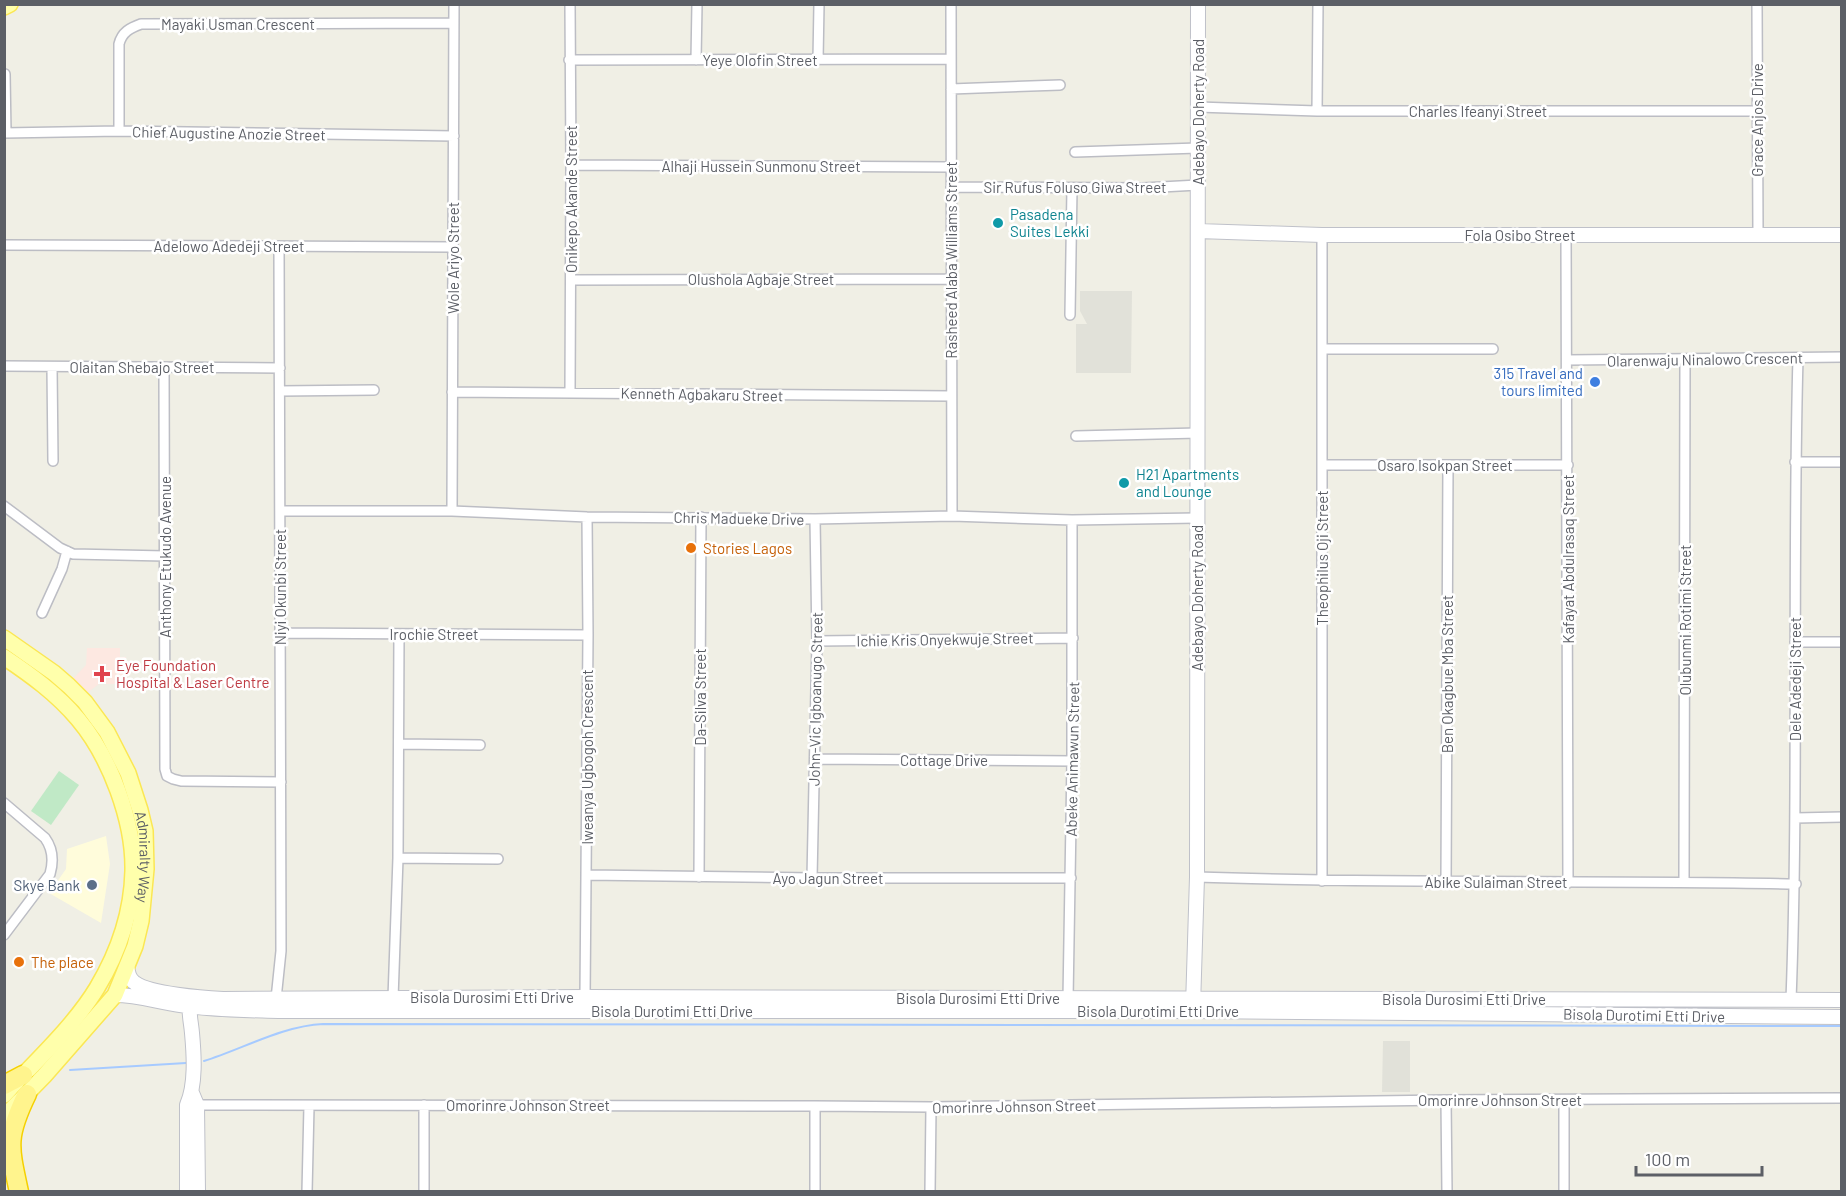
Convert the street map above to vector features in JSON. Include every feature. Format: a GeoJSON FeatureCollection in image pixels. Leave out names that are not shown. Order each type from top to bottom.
{"type":"FeatureCollection","features":[{"type":"Feature","properties":{"kind":"highway"},"geometry":{"type":"LineString","coordinates":[[4,1085],[27,1071]]}},
{"type":"Feature","properties":{"kind":"highway"},"geometry":{"type":"LineString","coordinates":[[18,1191],[10,1147],[15,1118],[27,1094]]}},
{"type":"Feature","properties":{"kind":"highway"},"geometry":{"type":"LineString","coordinates":[[4,1180],[18,1191]]}},
{"type":"Feature","properties":{"kind":"main road"},"geometry":{"type":"LineString","coordinates":[[4,8],[10,4]]}},
{"type":"Feature","properties":{"kind":"main road","name":"Adebayo Doherty Road"},"geometry":{"type":"LineString","coordinates":[[1193,1005],[1197,877],[1198,4]]}},
{"type":"Feature","properties":{"kind":"main road","name":"Fola Osibo Street"},"geometry":{"type":"LineString","coordinates":[[1198,231],[1322,235],[1842,235]]}},
{"type":"Feature","properties":{"kind":"main road","name":"Admiralty Way"},"geometry":{"type":"LineString","coordinates":[[4,638],[54,673],[85,702],[107,732],[131,782],[140,810],[144,831],[146,872],[141,921],[135,946],[115,995],[44,1076],[4,1117]]}},
{"type":"Feature","properties":{"kind":"main road","name":"Admiralty Way"},"geometry":{"type":"LineString","coordinates":[[4,657],[42,684],[62,702],[90,735],[115,782],[132,850],[133,870],[128,911],[117,948],[87,1004],[4,1095]]}},
{"type":"Feature","properties":{"kind":"main road","name":"Bisola Durosimi Etti Drive"},"geometry":{"type":"LineString","coordinates":[[127,966],[129,976],[141,987],[189,1001],[585,997],[1068,999],[1193,1005],[1791,1000],[1840,1002]]}},
{"type":"Feature","properties":{"kind":"main road","name":"Bisola Durotimi Etti Drive"},"geometry":{"type":"LineString","coordinates":[[115,995],[189,1001],[208,1009],[279,1011],[1193,1005],[1842,1017]]}},
{"type":"Feature","properties":{"kind":"main road"},"geometry":{"type":"LineString","coordinates":[[187,1191],[193,1042],[189,1001]]}},
{"type":"Feature","properties":{"kind":"main road"},"geometry":{"type":"LineString","coordinates":[[27,1071],[44,1076]]}},
{"type":"Feature","properties":{"kind":"main road"},"geometry":{"type":"LineString","coordinates":[[192,1101],[198,1191]]}},
{"type":"Feature","properties":{"kind":"street","name":"Wole Ariyo Street"},"geometry":{"type":"LineString","coordinates":[[452,511],[454,4]]}},
{"type":"Feature","properties":{"kind":"street","name":"Onikepo Akande Street"},"geometry":{"type":"LineString","coordinates":[[570,4],[570,393]]}},
{"type":"Feature","properties":{"kind":"street"},"geometry":{"type":"LineString","coordinates":[[696,60],[697,4]]}},
{"type":"Feature","properties":{"kind":"street"},"geometry":{"type":"LineString","coordinates":[[818,60],[819,4]]}},
{"type":"Feature","properties":{"kind":"street","name":"Rasheed Alaba Williams Street"},"geometry":{"type":"LineString","coordinates":[[951,4],[952,516]]}},
{"type":"Feature","properties":{"kind":"street"},"geometry":{"type":"LineString","coordinates":[[1317,111],[1318,4]]}},
{"type":"Feature","properties":{"kind":"street","name":"Grace Anjos Drive"},"geometry":{"type":"LineString","coordinates":[[1757,4],[1758,235]]}},
{"type":"Feature","properties":{"kind":"street","name":"Mayaki Usman Crescent"},"geometry":{"type":"LineString","coordinates":[[118,131],[119,44],[121,36],[130,28],[141,24],[454,23]]}},
{"type":"Feature","properties":{"kind":"street","name":"Yeye Olofin Street"},"geometry":{"type":"LineString","coordinates":[[569,60],[951,59]]}},
{"type":"Feature","properties":{"kind":"street"},"geometry":{"type":"LineString","coordinates":[[5,74],[5,133]]}},
{"type":"Feature","properties":{"kind":"street"},"geometry":{"type":"LineString","coordinates":[[951,89],[1060,85]]}},
{"type":"Feature","properties":{"kind":"street","name":"Charles Ifeanyi Street"},"geometry":{"type":"LineString","coordinates":[[1198,107],[1317,111],[1757,111]]}},
{"type":"Feature","properties":{"kind":"street","name":"Chief Augustine Anozie Street"},"geometry":{"type":"LineString","coordinates":[[5,133],[118,131],[454,136]]}},
{"type":"Feature","properties":{"kind":"street"},"geometry":{"type":"LineString","coordinates":[[1075,152],[1198,148]]}},
{"type":"Feature","properties":{"kind":"street","name":"Alhaji Hussein Sunmonu Street"},"geometry":{"type":"LineString","coordinates":[[571,165],[951,167]]}},
{"type":"Feature","properties":{"kind":"street","name":"Sir Rufus Foluso Giwa Street"},"geometry":{"type":"LineString","coordinates":[[951,188],[1143,188],[1198,185]]}},
{"type":"Feature","properties":{"kind":"street"},"geometry":{"type":"LineString","coordinates":[[1070,315],[1072,188]]}},
{"type":"Feature","properties":{"kind":"street","name":"Theophilus Oji Street"},"geometry":{"type":"LineString","coordinates":[[1322,235],[1322,881]]}},
{"type":"Feature","properties":{"kind":"street","name":"Kafayat Abdulrasaq Street"},"geometry":{"type":"LineString","coordinates":[[1566,235],[1568,883]]}},
{"type":"Feature","properties":{"kind":"street","name":"Adelowo Adedeji Street"},"geometry":{"type":"LineString","coordinates":[[4,245],[453,247]]}},
{"type":"Feature","properties":{"kind":"street","name":"Niyi Okunbi Street"},"geometry":{"type":"LineString","coordinates":[[276,999],[281,951],[279,246]]}},
{"type":"Feature","properties":{"kind":"street","name":"Olushola Agbaje Street"},"geometry":{"type":"LineString","coordinates":[[571,280],[951,279]]}},
{"type":"Feature","properties":{"kind":"street"},"geometry":{"type":"LineString","coordinates":[[1322,349],[1493,349]]}},
{"type":"Feature","properties":{"kind":"street","name":"Olarenwaju Ninalowo Crescent"},"geometry":{"type":"LineString","coordinates":[[1568,360],[1842,357]]}},
{"type":"Feature","properties":{"kind":"street","name":"Dele Adedeji Street"},"geometry":{"type":"LineString","coordinates":[[1791,1000],[1796,884],[1795,462],[1798,358]]}},
{"type":"Feature","properties":{"kind":"street","name":"Olubunmi Rotimi Street"},"geometry":{"type":"LineString","coordinates":[[1684,882],[1685,359]]}},
{"type":"Feature","properties":{"kind":"street","name":"Olaitan Shebajo Street"},"geometry":{"type":"LineString","coordinates":[[4,366],[280,368]]}},
{"type":"Feature","properties":{"kind":"street"},"geometry":{"type":"LineString","coordinates":[[52,367],[53,461]]}},
{"type":"Feature","properties":{"kind":"street","name":"Anthony Etukudo Avenue"},"geometry":{"type":"LineString","coordinates":[[165,367],[165,769],[167,776],[181,781],[280,782]]}},
{"type":"Feature","properties":{"kind":"street"},"geometry":{"type":"LineString","coordinates":[[280,392],[374,390]]}},
{"type":"Feature","properties":{"kind":"street","name":"Kenneth Agbakaru Street"},"geometry":{"type":"LineString","coordinates":[[452,392],[951,396]]}},
{"type":"Feature","properties":{"kind":"street"},"geometry":{"type":"LineString","coordinates":[[1076,436],[1197,433]]}},
{"type":"Feature","properties":{"kind":"street"},"geometry":{"type":"LineString","coordinates":[[1795,462],[1842,462]]}},
{"type":"Feature","properties":{"kind":"street","name":"Osaro Isokpan Street"},"geometry":{"type":"LineString","coordinates":[[1322,465],[1568,465]]}},
{"type":"Feature","properties":{"kind":"street","name":"Ben Okagbue Mba Street"},"geometry":{"type":"LineString","coordinates":[[1446,882],[1448,465]]}},
{"type":"Feature","properties":{"kind":"street"},"geometry":{"type":"LineString","coordinates":[[4,506],[60,548],[74,554],[165,556]]}},
{"type":"Feature","properties":{"kind":"street","name":"Chris Madueke Drive"},"geometry":{"type":"LineString","coordinates":[[280,511],[452,511],[587,517],[815,519],[952,516],[1072,520],[1197,518]]}},
{"type":"Feature","properties":{"kind":"street","name":"Iweanya Ugbogoh Crescent"},"geometry":{"type":"LineString","coordinates":[[585,997],[587,517]]}},
{"type":"Feature","properties":{"kind":"street","name":"Da-Silva Street"},"geometry":{"type":"LineString","coordinates":[[699,877],[701,517]]}},
{"type":"Feature","properties":{"kind":"street","name":"John-Vic Igboanugo Street"},"geometry":{"type":"LineString","coordinates":[[812,878],[817,641],[815,519]]}},
{"type":"Feature","properties":{"kind":"street","name":"Abeke Animawun Street"},"geometry":{"type":"LineString","coordinates":[[1068,999],[1072,762],[1072,520]]}},
{"type":"Feature","properties":{"kind":"street"},"geometry":{"type":"LineString","coordinates":[[42,613],[62,569],[67,551]]}},
{"type":"Feature","properties":{"kind":"street","name":"Irochie Street"},"geometry":{"type":"LineString","coordinates":[[280,633],[588,635]]}},
{"type":"Feature","properties":{"kind":"street"},"geometry":{"type":"LineString","coordinates":[[393,998],[398,858],[399,634]]}},
{"type":"Feature","properties":{"kind":"street","name":"Ichie Kris Onyekwuje Street"},"geometry":{"type":"LineString","coordinates":[[817,641],[1073,638]]}},
{"type":"Feature","properties":{"kind":"street"},"geometry":{"type":"LineString","coordinates":[[1795,642],[1842,642]]}},
{"type":"Feature","properties":{"kind":"street"},"geometry":{"type":"LineString","coordinates":[[399,744],[480,745]]}},
{"type":"Feature","properties":{"kind":"street","name":"Cottage Drive"},"geometry":{"type":"LineString","coordinates":[[815,759],[1072,762]]}},
{"type":"Feature","properties":{"kind":"street"},"geometry":{"type":"LineString","coordinates":[[4,803],[45,838],[50,845],[53,864],[50,874],[4,934]]}},
{"type":"Feature","properties":{"kind":"street"},"geometry":{"type":"LineString","coordinates":[[1796,818],[1842,817]]}},
{"type":"Feature","properties":{"kind":"street"},"geometry":{"type":"LineString","coordinates":[[398,858],[498,859]]}},
{"type":"Feature","properties":{"kind":"street","name":"Ayo Jagun Street"},"geometry":{"type":"LineString","coordinates":[[586,875],[1071,878]]}},
{"type":"Feature","properties":{"kind":"street","name":"Abike Sulaiman Street"},"geometry":{"type":"LineString","coordinates":[[1197,877],[1322,881],[1796,884]]}},
{"type":"Feature","properties":{"kind":"street","name":"Omorinre Johnson Street"},"geometry":{"type":"LineString","coordinates":[[192,1101],[309,1106],[931,1107],[1446,1100],[1842,1098]]}},
{"type":"Feature","properties":{"kind":"street"},"geometry":{"type":"LineString","coordinates":[[1446,1100],[1447,1191]]}},
{"type":"Feature","properties":{"kind":"street"},"geometry":{"type":"LineString","coordinates":[[1564,1100],[1564,1191]]}},
{"type":"Feature","properties":{"kind":"street"},"geometry":{"type":"LineString","coordinates":[[424,1105],[424,1191]]}},
{"type":"Feature","properties":{"kind":"street"},"geometry":{"type":"LineString","coordinates":[[307,1191],[309,1106]]}},
{"type":"Feature","properties":{"kind":"street"},"geometry":{"type":"LineString","coordinates":[[815,1106],[815,1191]]}},
{"type":"Feature","properties":{"kind":"street"},"geometry":{"type":"LineString","coordinates":[[930,1191],[931,1107]]}},
{"type":"Feature","properties":{"kind":"shaded area"},"geometry":{"type":"Polygon","coordinates":[[[1080,291],[1132,291],[1131,373],[1076,373],[1076,324],[1087,324],[1080,311],[1080,291]]]}},
{"type":"Feature","properties":{"kind":"shaded area","name":"Eye Foundation Hospital & Laser Centre"},"geometry":{"type":"Polygon","coordinates":[[[87,648],[120,648],[120,657],[126,657],[126,684],[99,684],[83,696],[69,683],[86,665],[87,648]]]}},
{"type":"Feature","properties":{"kind":"shaded area"},"geometry":{"type":"Polygon","coordinates":[[[106,836],[110,864],[101,923],[49,893],[66,869],[67,849],[106,836]]]}},
{"type":"Feature","properties":{"kind":"shaded area"},"geometry":{"type":"Polygon","coordinates":[[[1383,1041],[1410,1041],[1410,1092],[1382,1092],[1383,1041]]]}},
{"type":"Feature","properties":{"kind":"green space"},"geometry":{"type":"Polygon","coordinates":[[[59,771],[79,785],[51,825],[31,811],[59,771]]]}},
{"type":"Feature","properties":{"kind":"waterway"},"geometry":{"type":"LineString","coordinates":[[204,1061],[278,1033],[323,1024],[1842,1026]]}},
{"type":"Feature","properties":{"kind":"waterway"},"geometry":{"type":"LineString","coordinates":[[70,1070],[186,1063]]}},
{"type":"Feature","properties":{"kind":"place","name":"Pasadena Suites Lekki"},"geometry":{"type":"Point","coordinates":[998,223]}},
{"type":"Feature","properties":{"kind":"place","name":"315 Travel and tours limited"},"geometry":{"type":"Point","coordinates":[1595,382]}},
{"type":"Feature","properties":{"kind":"place","name":"H21 Apartments and Lounge"},"geometry":{"type":"Point","coordinates":[1124,483]}},
{"type":"Feature","properties":{"kind":"place","name":"Stories Lagos"},"geometry":{"type":"Point","coordinates":[691,548]}},
{"type":"Feature","properties":{"kind":"place","name":"Eye Foundation Hospital & Laser Centre"},"geometry":{"type":"Point","coordinates":[102,674]}},
{"type":"Feature","properties":{"kind":"place","name":"Skye Bank"},"geometry":{"type":"Point","coordinates":[92,885]}},
{"type":"Feature","properties":{"kind":"place","name":"The place"},"geometry":{"type":"Point","coordinates":[19,962]}}]}
